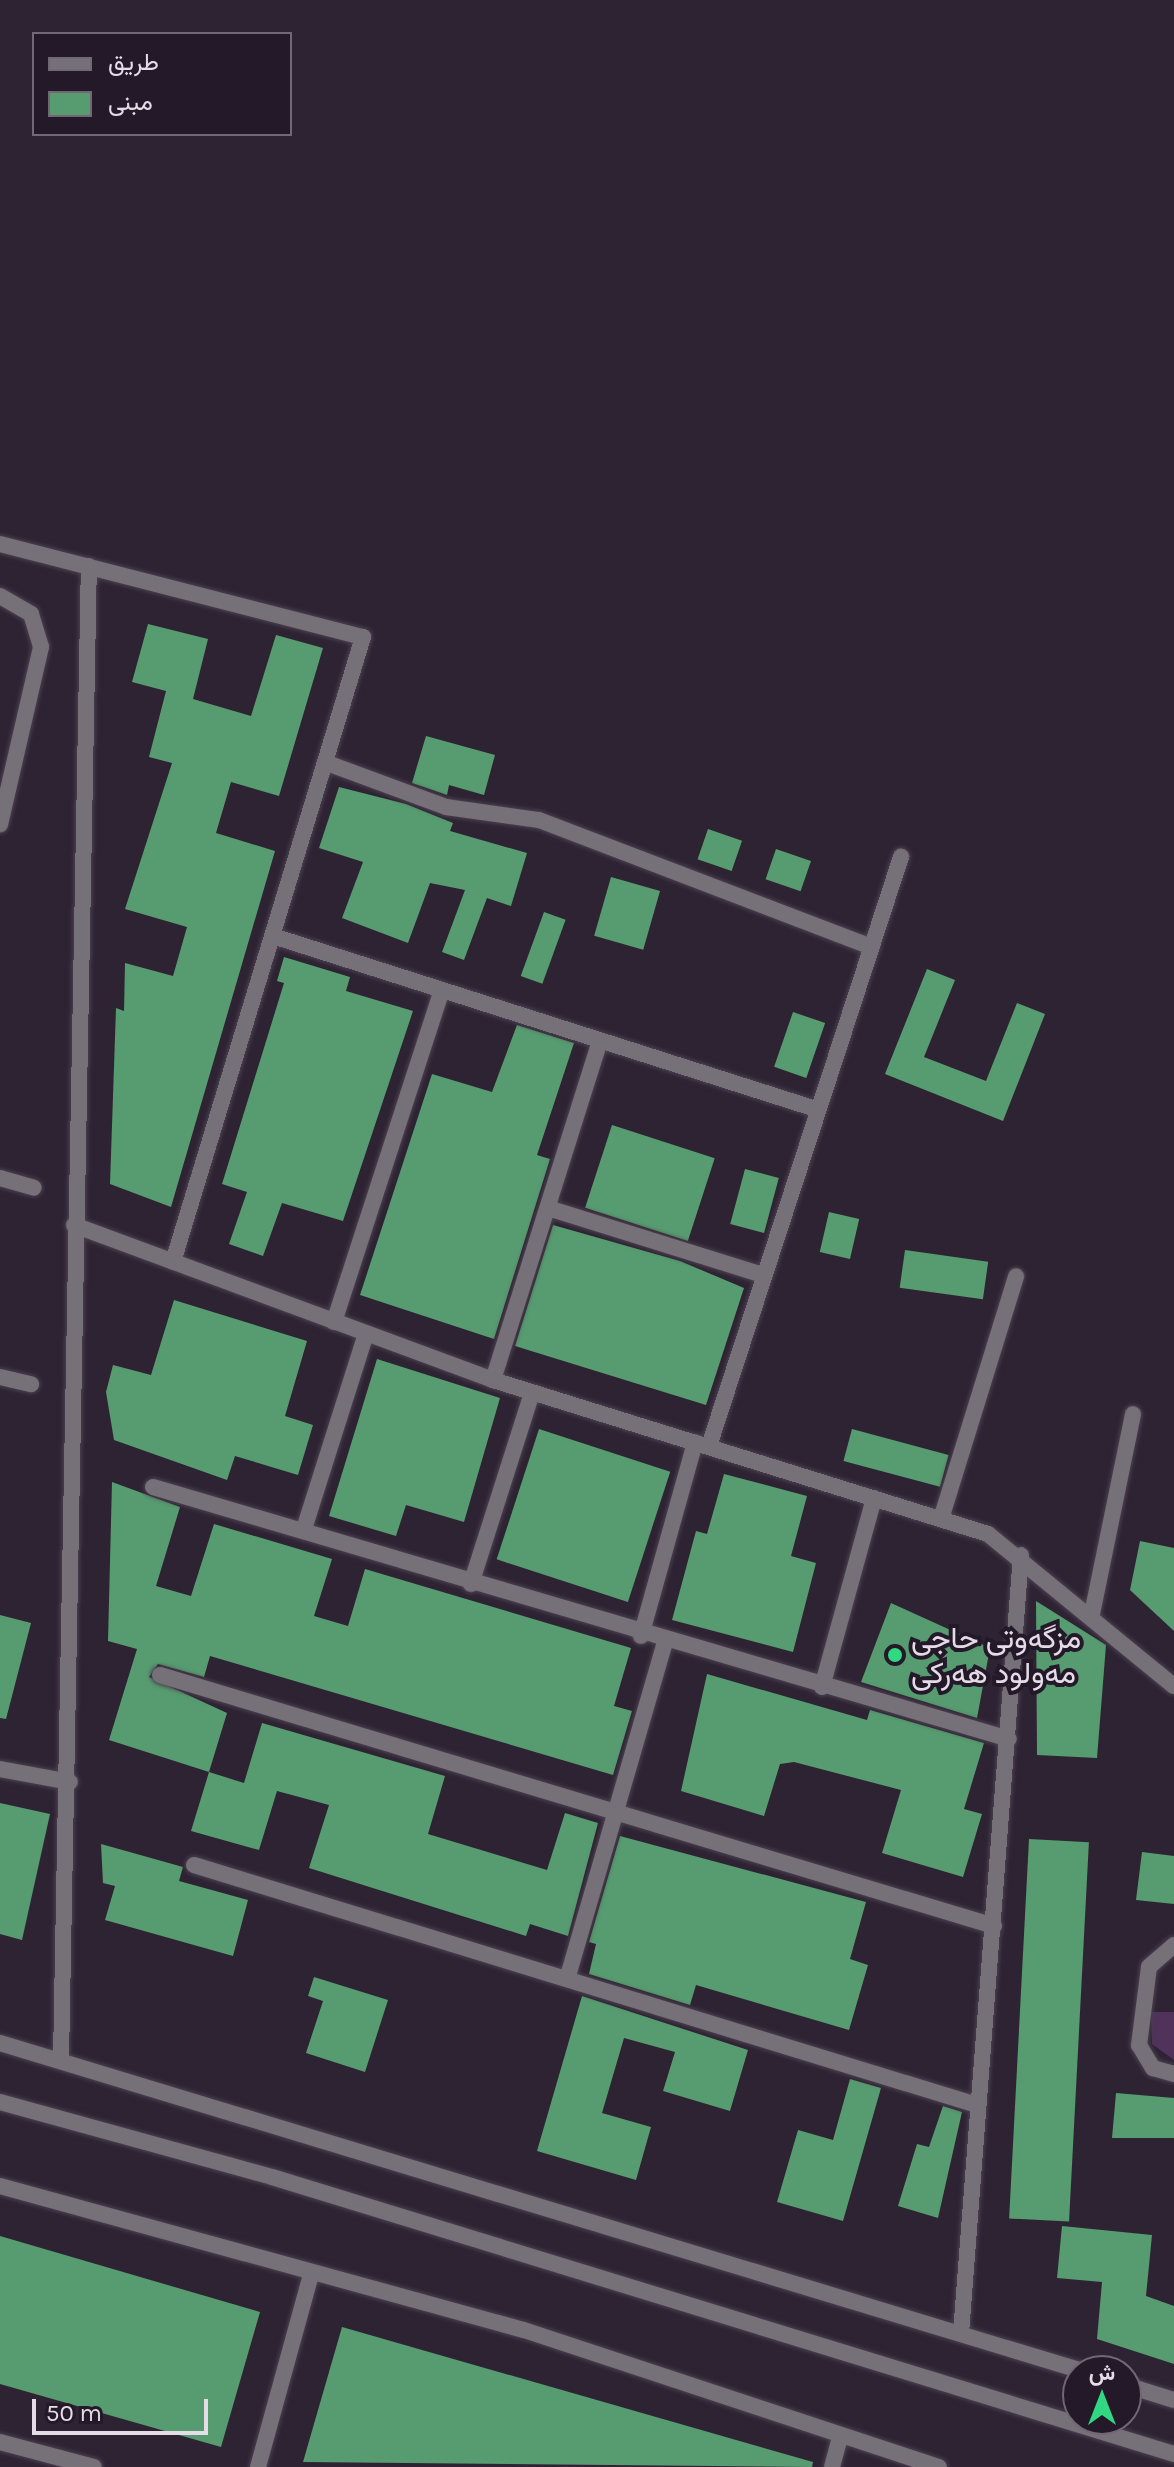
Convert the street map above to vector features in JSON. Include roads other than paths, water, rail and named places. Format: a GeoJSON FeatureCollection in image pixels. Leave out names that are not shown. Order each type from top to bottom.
{"type":"FeatureCollection","features":[{"type":"Feature","properties":{"kind":"street"},"geometry":{"type":"LineString","coordinates":[[0,544],[363,637],[276,937],[173,1262]]}},
{"type":"Feature","properties":{"kind":"street"},"geometry":{"type":"LineString","coordinates":[[61,2059],[70,1782],[74,1225],[89,566]]}},
{"type":"Feature","properties":{"kind":"street"},"geometry":{"type":"LineString","coordinates":[[0,596],[23,605],[41,635],[0,824]]}},
{"type":"Feature","properties":{"kind":"street"},"geometry":{"type":"LineString","coordinates":[[327,763],[446,807],[539,820],[871,947]]}},
{"type":"Feature","properties":{"kind":"street"},"geometry":{"type":"LineString","coordinates":[[641,1636],[702,1444],[763,1275],[901,857]]}},
{"type":"Feature","properties":{"kind":"street"},"geometry":{"type":"LineString","coordinates":[[276,937],[816,1109]]}},
{"type":"Feature","properties":{"kind":"street"},"geometry":{"type":"LineString","coordinates":[[334,1322],[442,990]]}},
{"type":"Feature","properties":{"kind":"street"},"geometry":{"type":"LineString","coordinates":[[493,1380],[600,1040]]}},
{"type":"Feature","properties":{"kind":"street"},"geometry":{"type":"LineString","coordinates":[[0,1178],[34,1188]]}},
{"type":"Feature","properties":{"kind":"street"},"geometry":{"type":"LineString","coordinates":[[548,1208],[763,1275]]}},
{"type":"Feature","properties":{"kind":"street"},"geometry":{"type":"LineString","coordinates":[[74,1225],[493,1380],[988,1534],[1021,1555],[1174,1686]]}},
{"type":"Feature","properties":{"kind":"street"},"geometry":{"type":"LineString","coordinates":[[941,1519],[1016,1276]]}},
{"type":"Feature","properties":{"kind":"street"},"geometry":{"type":"LineString","coordinates":[[304,1529],[366,1334]]}},
{"type":"Feature","properties":{"kind":"street"},"geometry":{"type":"LineString","coordinates":[[0,1377],[31,1384]]}},
{"type":"Feature","properties":{"kind":"street"},"geometry":{"type":"LineString","coordinates":[[471,1584],[532,1393]]}},
{"type":"Feature","properties":{"kind":"street"},"geometry":{"type":"LineString","coordinates":[[1092,1614],[1133,1414]]}},
{"type":"Feature","properties":{"kind":"street"},"geometry":{"type":"LineString","coordinates":[[153,1487],[304,1529],[641,1636],[1009,1739]]}},
{"type":"Feature","properties":{"kind":"street"},"geometry":{"type":"LineString","coordinates":[[822,1687],[874,1498]]}},
{"type":"Feature","properties":{"kind":"street"},"geometry":{"type":"LineString","coordinates":[[961,2333],[974,2104],[994,1926],[1021,1555]]}},
{"type":"Feature","properties":{"kind":"street"},"geometry":{"type":"LineString","coordinates":[[568,1976],[619,1814],[665,1643]]}},
{"type":"Feature","properties":{"kind":"street"},"geometry":{"type":"LineString","coordinates":[[160,1675],[994,1926]]}},
{"type":"Feature","properties":{"kind":"street"},"geometry":{"type":"LineString","coordinates":[[0,1769],[70,1782]]}},
{"type":"Feature","properties":{"kind":"street"},"geometry":{"type":"LineString","coordinates":[[194,1865],[568,1976],[974,2104]]}},
{"type":"Feature","properties":{"kind":"street"},"geometry":{"type":"LineString","coordinates":[[1174,1945],[1149,1967],[1139,2045],[1153,2068],[1174,2074]]}},
{"type":"Feature","properties":{"kind":"street"},"geometry":{"type":"LineString","coordinates":[[0,2043],[1062,2365]]}},
{"type":"Feature","properties":{"kind":"street"},"geometry":{"type":"LineString","coordinates":[[0,2102],[272,2177],[1174,2454]]}},
{"type":"Feature","properties":{"kind":"street"},"geometry":{"type":"LineString","coordinates":[[0,2186],[311,2275],[524,2330],[840,2437],[939,2467]]}},
{"type":"Feature","properties":{"kind":"street"},"geometry":{"type":"LineString","coordinates":[[258,2467],[311,2275]]}},
{"type":"Feature","properties":{"kind":"street"},"geometry":{"type":"LineString","coordinates":[[1142,2390],[1174,2400]]}},
{"type":"Feature","properties":{"kind":"street"},"geometry":{"type":"LineString","coordinates":[[832,2467],[840,2437]]}},
{"type":"Feature","properties":{"kind":"street"},"geometry":{"type":"LineString","coordinates":[[0,2442],[94,2467]]}},
{"type":"Feature","properties":{"kind":"place","name":"مزگەوتی حاجی مەولود هەرکی"},"geometry":{"type":"Point","coordinates":[895,1655]}}]}
